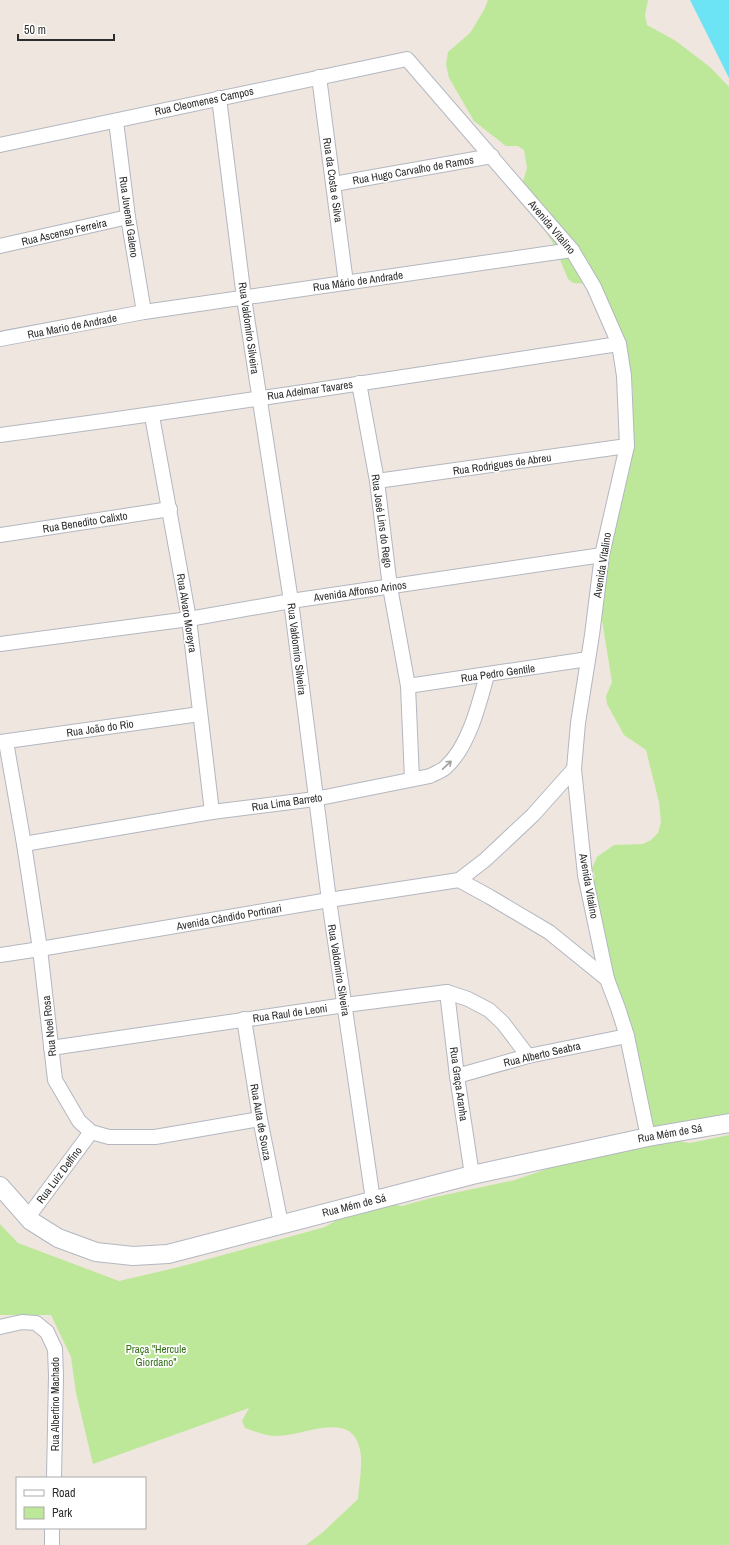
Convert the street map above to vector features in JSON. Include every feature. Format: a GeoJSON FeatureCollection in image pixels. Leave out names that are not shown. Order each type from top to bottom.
{"type":"FeatureCollection","features":[{"type":"Feature","properties":{"kind":"street","name":"Rua Cleomenes Campos"},"geometry":{"type":"LineString","coordinates":[[0,145],[408,59]]}},
{"type":"Feature","properties":{"kind":"street","name":"Avenida Vitalino"},"geometry":{"type":"LineString","coordinates":[[408,59],[572,250],[594,287],[619,344],[624,376],[627,446],[602,555],[578,723],[574,769],[585,875],[607,979],[618,1008],[626,1036],[648,1137]]}},
{"type":"Feature","properties":{"kind":"street","name":"Rua da Costa e Silva"},"geometry":{"type":"LineString","coordinates":[[319,77],[346,283]]}},
{"type":"Feature","properties":{"kind":"street","name":"Rua Valdomiro Silveira"},"geometry":{"type":"LineString","coordinates":[[219,98],[244,298],[291,601],[315,799],[373,1200]]}},
{"type":"Feature","properties":{"kind":"street","name":"Rua Juvenal Galeno"},"geometry":{"type":"LineString","coordinates":[[116,121],[128,217],[144,312]]}},
{"type":"Feature","properties":{"kind":"street","name":"Rua Hugo Carvalho de Ramos"},"geometry":{"type":"LineString","coordinates":[[334,184],[492,156]]}},
{"type":"Feature","properties":{"kind":"street","name":"Rua Ascenso Ferreira"},"geometry":{"type":"LineString","coordinates":[[0,246],[128,217]]}},
{"type":"Feature","properties":{"kind":"street","name":"Rua Mário de Andrade"},"geometry":{"type":"LineString","coordinates":[[144,312],[572,250]]}},
{"type":"Feature","properties":{"kind":"street","name":"Rua Mario de Andrade"},"geometry":{"type":"LineString","coordinates":[[0,339],[144,312]]}},
{"type":"Feature","properties":{"kind":"street","name":"Rua Adelmar Tavares"},"geometry":{"type":"LineString","coordinates":[[0,435],[152,416],[259,398],[619,344]]}},
{"type":"Feature","properties":{"kind":"street","name":"Rua José Lins do Rego"},"geometry":{"type":"LineString","coordinates":[[359,383],[377,481],[390,587],[408,686],[412,779]]}},
{"type":"Feature","properties":{"kind":"street","name":"Rua Alvaro Moreyra"},"geometry":{"type":"LineString","coordinates":[[152,416],[189,619],[212,812]]}},
{"type":"Feature","properties":{"kind":"street","name":"Rua Rodrigues de Abreu"},"geometry":{"type":"LineString","coordinates":[[377,481],[627,446]]}},
{"type":"Feature","properties":{"kind":"street","name":"Rua Benedito Calixto"},"geometry":{"type":"LineString","coordinates":[[0,535],[170,509]]}},
{"type":"Feature","properties":{"kind":"street","name":"Avenida Affonso Arinos"},"geometry":{"type":"LineString","coordinates":[[0,644],[189,619],[291,601],[602,555]]}},
{"type":"Feature","properties":{"kind":"street","name":"Rua Pedro Gentile"},"geometry":{"type":"LineString","coordinates":[[408,686],[588,659]]}},
{"type":"Feature","properties":{"kind":"street","name":"Rua Lima Barreto"},"geometry":{"type":"LineString","coordinates":[[24,844],[212,812],[315,799],[430,776],[445,768],[457,754],[476,718],[487,675]]}},
{"type":"Feature","properties":{"kind":"street","name":"Rua João do Rio"},"geometry":{"type":"LineString","coordinates":[[3,742],[200,714]]}},
{"type":"Feature","properties":{"kind":"street","name":"Rua Noel Rosa"},"geometry":{"type":"LineString","coordinates":[[3,742],[24,844],[40,949],[55,1080],[79,1121],[91,1132]]}},
{"type":"Feature","properties":{"kind":"street","name":"Avenida Cândido Portinari"},"geometry":{"type":"LineString","coordinates":[[0,955],[329,900],[459,880],[485,860],[533,815],[574,769]]}},
{"type":"Feature","properties":{"kind":"street"},"geometry":{"type":"LineString","coordinates":[[459,880],[549,932],[607,979]]}},
{"type":"Feature","properties":{"kind":"street","name":"Rua Raul de Leoni"},"geometry":{"type":"LineString","coordinates":[[51,1048],[244,1019],[447,992],[468,999],[489,1010],[503,1023],[528,1056]]}},
{"type":"Feature","properties":{"kind":"street","name":"Rua Graça Aranha"},"geometry":{"type":"LineString","coordinates":[[447,992],[457,1076],[472,1175]]}},
{"type":"Feature","properties":{"kind":"street","name":"Rua Auta de Souza"},"geometry":{"type":"LineString","coordinates":[[244,1019],[260,1119],[281,1224]]}},
{"type":"Feature","properties":{"kind":"street","name":"Rua Alberto Seabra"},"geometry":{"type":"LineString","coordinates":[[457,1076],[528,1056],[626,1036]]}},
{"type":"Feature","properties":{"kind":"street"},"geometry":{"type":"LineString","coordinates":[[91,1132],[109,1137],[155,1137],[260,1119]]}},
{"type":"Feature","properties":{"kind":"street","name":"Rua Mém de Sá"},"geometry":{"type":"LineString","coordinates":[[0,1186],[31,1221],[58,1238],[96,1252],[133,1256],[168,1254],[472,1175],[648,1137],[729,1123]]}},
{"type":"Feature","properties":{"kind":"street","name":"Rua Luiz Delfino"},"geometry":{"type":"LineString","coordinates":[[28,1217],[91,1132]]}},
{"type":"Feature","properties":{"kind":"street","name":"Rua Albertino Machado"},"geometry":{"type":"LineString","coordinates":[[0,1327],[22,1322],[36,1323],[47,1332],[55,1349],[56,1376],[54,1477]]}},
{"type":"Feature","properties":{"kind":"street"},"geometry":{"type":"LineString","coordinates":[[52,1529],[52,1545]]}},
{"type":"Feature","properties":{"kind":"green space","name":"Praça \"Hercule Giordano\""},"geometry":{"type":"Polygon","coordinates":[[[488,0],[648,0],[645,15],[647,25],[676,41],[710,67],[729,87],[729,1118],[671,1140],[690,1143],[729,1135],[729,1545],[306,1545],[323,1532],[358,1499],[361,1455],[355,1438],[347,1431],[337,1428],[326,1428],[289,1435],[265,1435],[245,1428],[242,1421],[249,1408],[93,1464],[76,1393],[71,1357],[51,1315],[0,1315],[0,1224],[18,1243],[119,1281],[179,1267],[325,1227],[351,1212],[387,1204],[402,1206],[435,1197],[515,1180],[590,1154],[644,1141],[589,888],[595,877],[592,868],[597,857],[614,845],[643,844],[651,840],[658,833],[661,822],[659,802],[646,750],[624,735],[607,704],[606,696],[612,682],[598,596],[625,477],[633,390],[627,363],[589,284],[573,283],[568,279],[553,243],[525,199],[522,185],[527,168],[524,150],[518,146],[506,146],[474,121],[449,78],[446,64],[448,52],[470,33],[484,10],[488,0]]]}},
{"type":"Feature","properties":{"kind":"water"},"geometry":{"type":"Polygon","coordinates":[[[690,0],[729,0],[729,78],[690,0]]]}}]}
